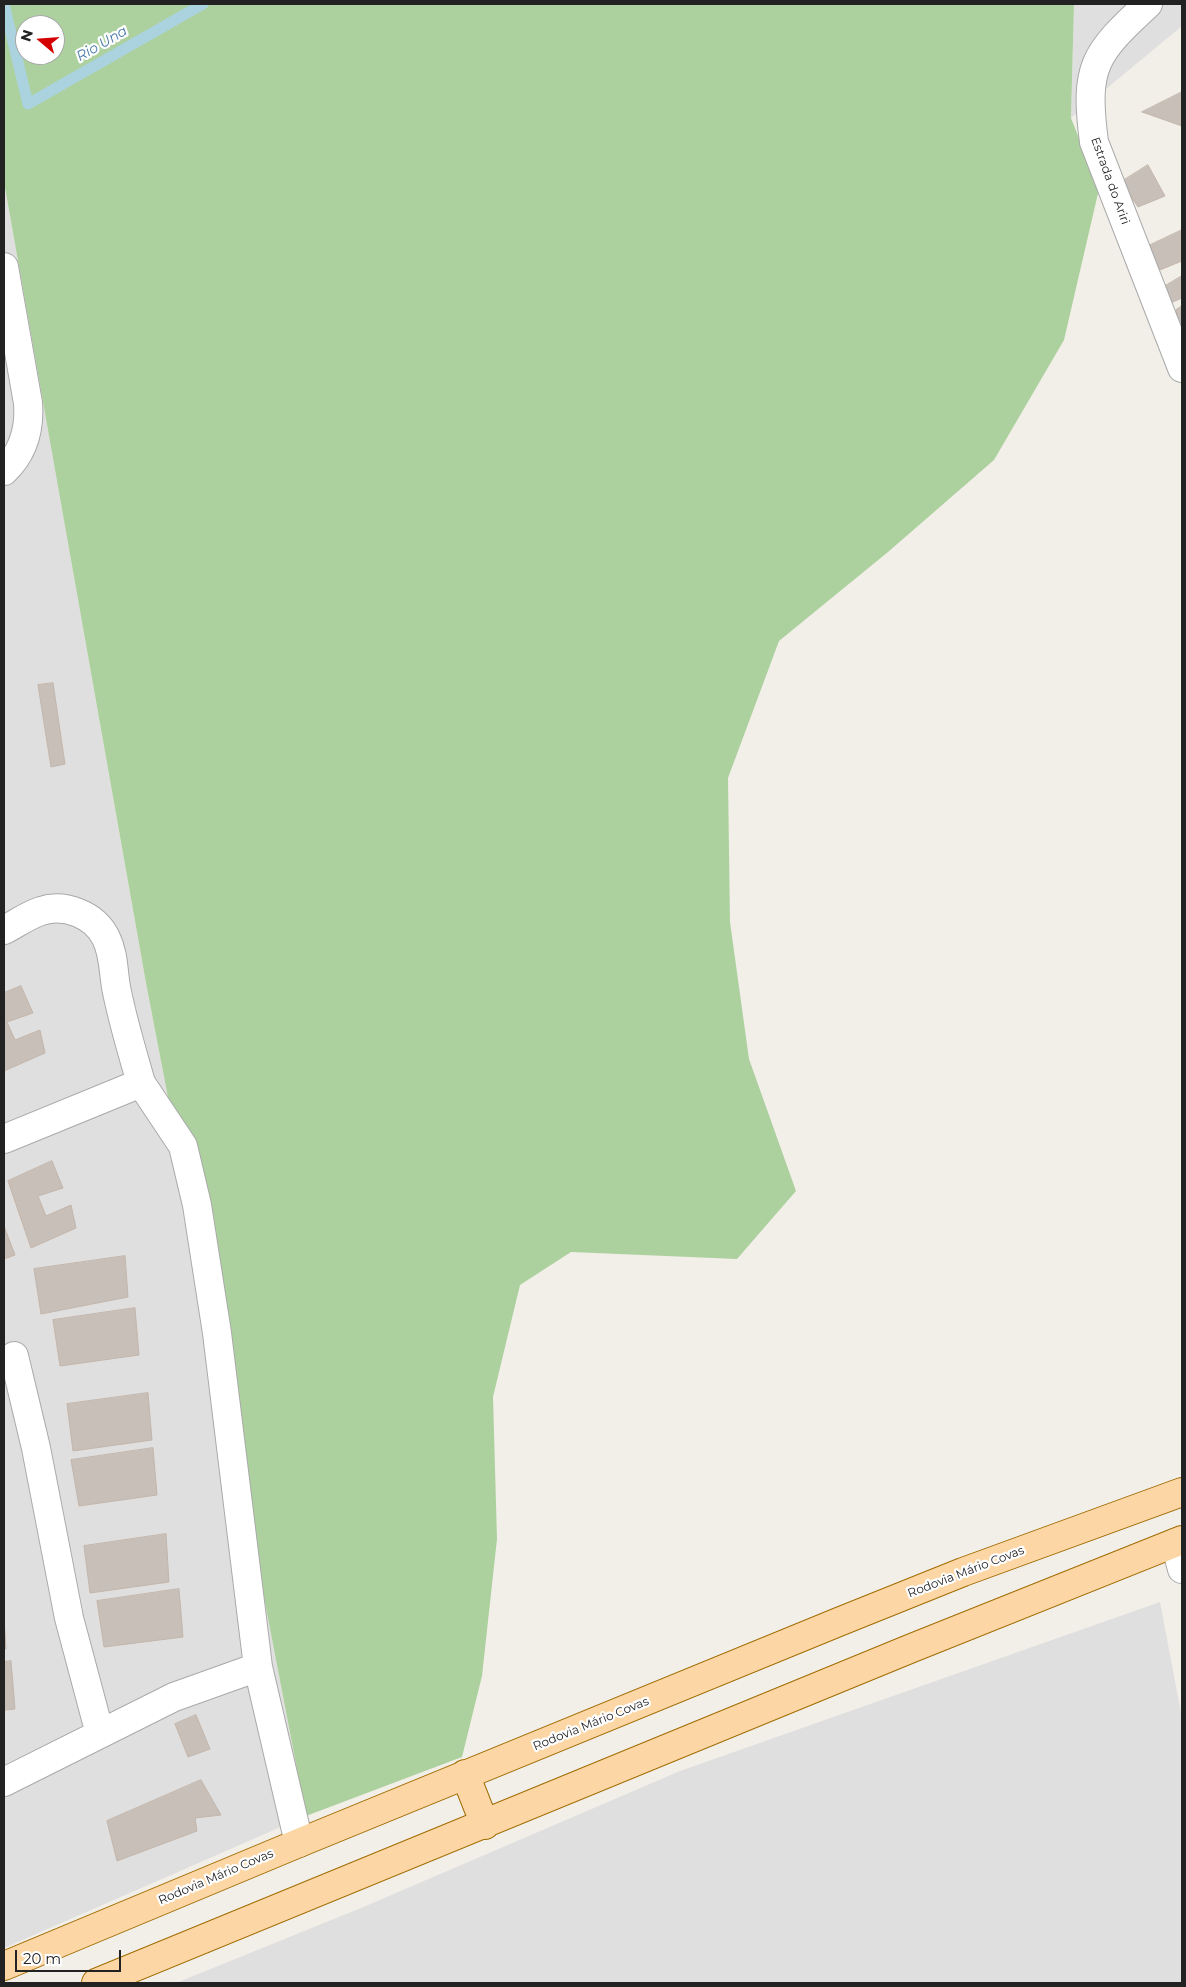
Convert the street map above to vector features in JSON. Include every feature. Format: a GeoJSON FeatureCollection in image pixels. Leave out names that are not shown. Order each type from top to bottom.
{"type":"FeatureCollection","features":[{"type":"Feature","properties":{"kind":"main road","name":"Rodovia Mário Covas"},"geometry":{"type":"LineString","coordinates":[[4,1966],[465,1774],[963,1572],[1182,1492]]}},
{"type":"Feature","properties":{"kind":"main road"},"geometry":{"type":"LineString","coordinates":[[96,1983],[485,1825],[912,1648],[1179,1542]]}},
{"type":"Feature","properties":{"kind":"main road"},"geometry":{"type":"LineString","coordinates":[[465,1774],[485,1825]]}},
{"type":"Feature","properties":{"kind":"street","name":"Estrada do Ariri"},"geometry":{"type":"LineString","coordinates":[[1148,4],[1112,37],[1100,54],[1092,77],[1089,106],[1094,142],[1182,368]]}},
{"type":"Feature","properties":{"kind":"street"},"geometry":{"type":"LineString","coordinates":[[4,471],[14,462],[22,447],[29,425],[28,403],[5,279]]}},
{"type":"Feature","properties":{"kind":"street"},"geometry":{"type":"LineString","coordinates":[[4,930],[41,910],[61,908],[78,913],[96,923],[106,938],[113,960],[116,986],[141,1083],[183,1146],[197,1205],[216,1323],[258,1667],[299,1843]]}},
{"type":"Feature","properties":{"kind":"street"},"geometry":{"type":"LineString","coordinates":[[4,1139],[141,1083]]}},
{"type":"Feature","properties":{"kind":"street"},"geometry":{"type":"LineString","coordinates":[[14,1356],[36,1448],[70,1618],[100,1734]]}},
{"type":"Feature","properties":{"kind":"street"},"geometry":{"type":"LineString","coordinates":[[1179,1542],[1182,1569]]}},
{"type":"Feature","properties":{"kind":"street"},"geometry":{"type":"LineString","coordinates":[[4,1782],[174,1698],[258,1667]]}},
{"type":"Feature","properties":{"kind":"shaded area"},"geometry":{"type":"Polygon","coordinates":[[[1074,4],[1182,4],[1182,26],[1071,118],[1074,4]]]}},
{"type":"Feature","properties":{"kind":"shaded area"},"geometry":{"type":"Polygon","coordinates":[[[4,182],[146,983],[306,1816],[4,1948],[4,182]]]}},
{"type":"Feature","properties":{"kind":"shaded area"},"geometry":{"type":"Polygon","coordinates":[[[1160,1602],[1182,1718],[1182,1983],[176,1983],[361,1908],[680,1771],[1160,1602]]]}},
{"type":"Feature","properties":{"kind":"green space"},"geometry":{"type":"Polygon","coordinates":[[[4,4],[1074,4],[1071,118],[1099,189],[1064,340],[994,460],[888,552],[779,641],[728,778],[730,922],[749,1059],[796,1191],[737,1259],[571,1252],[520,1285],[493,1397],[497,1539],[482,1676],[462,1757],[306,1816],[146,983],[4,182],[4,4]]]}},
{"type":"Feature","properties":{"kind":"building"},"geometry":{"type":"Polygon","coordinates":[[[1182,92],[1182,126],[1142,112],[1182,92]]]}},
{"type":"Feature","properties":{"kind":"building"},"geometry":{"type":"Polygon","coordinates":[[[1148,165],[1165,196],[1138,207],[1121,182],[1148,165]]]}},
{"type":"Feature","properties":{"kind":"building"},"geometry":{"type":"Polygon","coordinates":[[[1182,230],[1182,261],[1155,272],[1144,248],[1182,230]]]}},
{"type":"Feature","properties":{"kind":"building"},"geometry":{"type":"Polygon","coordinates":[[[1182,276],[1182,298],[1168,304],[1164,297],[1165,286],[1182,276]]]}},
{"type":"Feature","properties":{"kind":"building"},"geometry":{"type":"Polygon","coordinates":[[[1182,306],[1182,341],[1176,310],[1182,306]]]}},
{"type":"Feature","properties":{"kind":"building"},"geometry":{"type":"Polygon","coordinates":[[[53,683],[65,764],[51,767],[38,685],[53,683]]]}},
{"type":"Feature","properties":{"kind":"building"},"geometry":{"type":"Polygon","coordinates":[[[21,986],[33,1013],[7,1022],[15,1040],[40,1030],[45,1053],[4,1071],[4,993],[21,986]]]}},
{"type":"Feature","properties":{"kind":"building"},"geometry":{"type":"Polygon","coordinates":[[[52,1161],[63,1188],[38,1196],[46,1216],[71,1205],[76,1228],[31,1248],[8,1181],[52,1161]]]}},
{"type":"Feature","properties":{"kind":"building"},"geometry":{"type":"Polygon","coordinates":[[[4,1226],[15,1255],[4,1259],[4,1226]]]}},
{"type":"Feature","properties":{"kind":"building"},"geometry":{"type":"Polygon","coordinates":[[[125,1256],[128,1297],[41,1314],[34,1269],[125,1256]]]}},
{"type":"Feature","properties":{"kind":"building"},"geometry":{"type":"Polygon","coordinates":[[[135,1308],[139,1355],[60,1366],[53,1320],[135,1308]]]}},
{"type":"Feature","properties":{"kind":"building"},"geometry":{"type":"Polygon","coordinates":[[[148,1393],[152,1440],[73,1451],[67,1404],[148,1393]]]}},
{"type":"Feature","properties":{"kind":"building"},"geometry":{"type":"Polygon","coordinates":[[[153,1448],[157,1495],[79,1506],[71,1460],[153,1448]]]}},
{"type":"Feature","properties":{"kind":"building"},"geometry":{"type":"Polygon","coordinates":[[[166,1534],[169,1582],[90,1593],[84,1546],[166,1534]]]}},
{"type":"Feature","properties":{"kind":"building"},"geometry":{"type":"Polygon","coordinates":[[[179,1589],[183,1637],[104,1647],[97,1601],[179,1589]]]}},
{"type":"Feature","properties":{"kind":"building"},"geometry":{"type":"Polygon","coordinates":[[[4,1618],[6,1649],[4,1649],[4,1618]]]}},
{"type":"Feature","properties":{"kind":"building"},"geometry":{"type":"Polygon","coordinates":[[[11,1661],[15,1709],[4,1710],[4,1662],[11,1661]]]}},
{"type":"Feature","properties":{"kind":"building"},"geometry":{"type":"Polygon","coordinates":[[[196,1715],[210,1749],[188,1757],[175,1724],[196,1715]]]}},
{"type":"Feature","properties":{"kind":"building"},"geometry":{"type":"Polygon","coordinates":[[[201,1780],[221,1815],[195,1818],[197,1831],[117,1861],[107,1821],[201,1780]]]}},
{"type":"Feature","properties":{"kind":"waterway","name":"Rio Una"},"geometry":{"type":"LineString","coordinates":[[4,4],[28,104],[203,4]]}}]}
